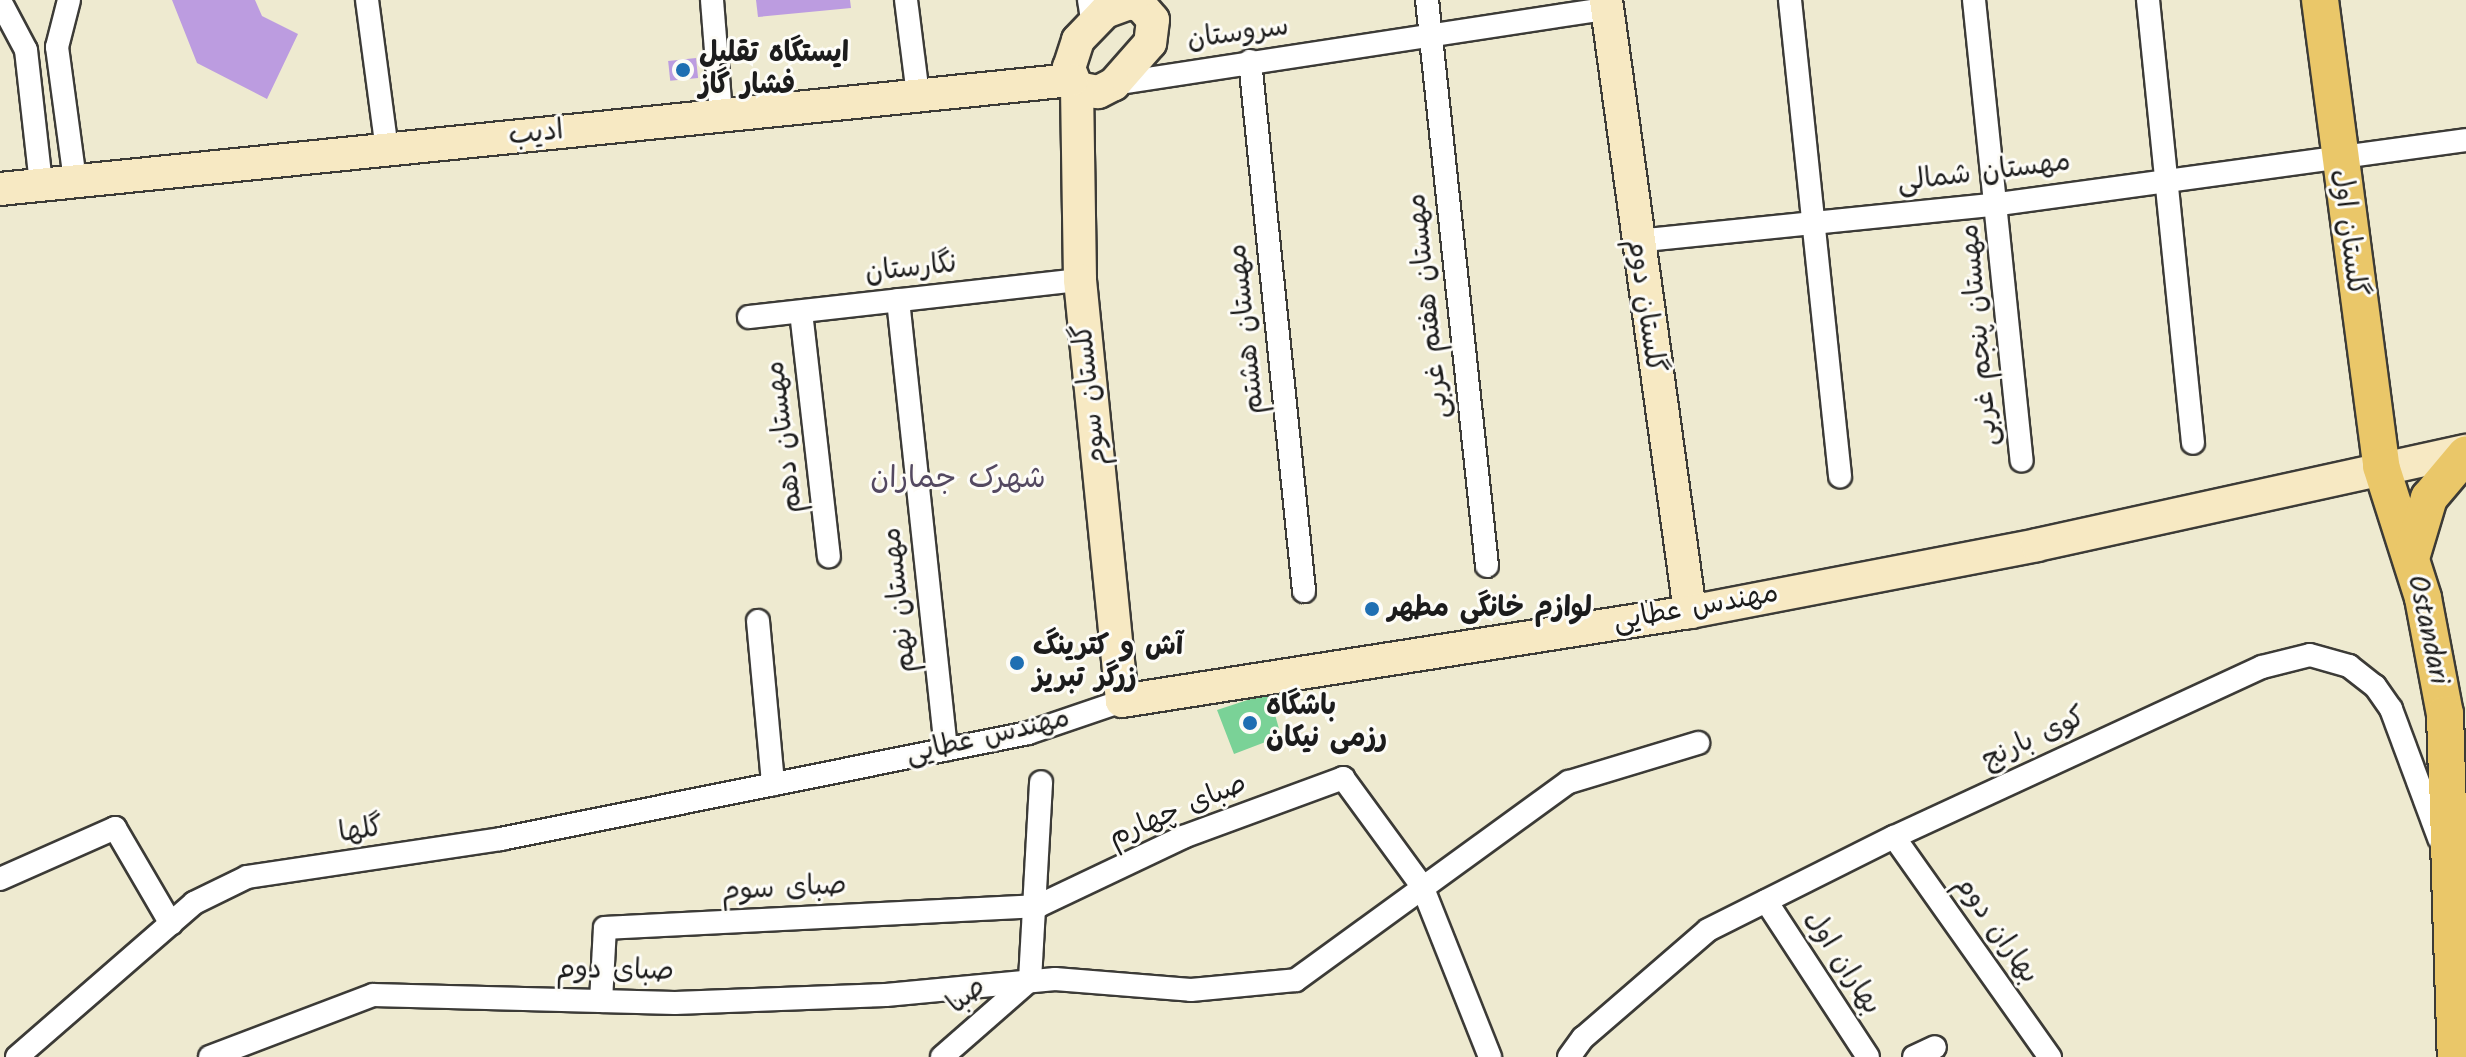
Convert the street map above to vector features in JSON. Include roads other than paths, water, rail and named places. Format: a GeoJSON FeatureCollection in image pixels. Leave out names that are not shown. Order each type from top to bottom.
{"type":"FeatureCollection","features":[{"type":"Feature","properties":{"kind":"main road","name":"گلستان اول"},"geometry":{"type":"LineString","coordinates":[[2320,0],[2338,157],[2381,466]]}},
{"type":"Feature","properties":{"kind":"main road"},"geometry":{"type":"LineString","coordinates":[[2411,558],[2429,498],[2466,452]]}},
{"type":"Feature","properties":{"kind":"main road","name":"Ostandari"},"geometry":{"type":"LineString","coordinates":[[2381,466],[2411,558],[2445,714],[2456,1048]]}},
{"type":"Feature","properties":{"kind":"street"},"geometry":{"type":"LineString","coordinates":[[69,0],[57,47],[75,181]]}},
{"type":"Feature","properties":{"kind":"street"},"geometry":{"type":"LineString","coordinates":[[367,0],[387,149]]}},
{"type":"Feature","properties":{"kind":"street"},"geometry":{"type":"LineString","coordinates":[[712,0],[721,115]]}},
{"type":"Feature","properties":{"kind":"street"},"geometry":{"type":"LineString","coordinates":[[906,0],[918,95]]}},
{"type":"Feature","properties":{"kind":"street","name":"مهستان هفتم غربی"},"geometry":{"type":"LineString","coordinates":[[1427,0],[1487,566]]}},
{"type":"Feature","properties":{"kind":"street"},"geometry":{"type":"LineString","coordinates":[[1790,0],[1817,221],[1840,476]]}},
{"type":"Feature","properties":{"kind":"street","name":"مهستان پنجم غربی"},"geometry":{"type":"LineString","coordinates":[[1974,0],[1999,204],[2022,461]]}},
{"type":"Feature","properties":{"kind":"street"},"geometry":{"type":"LineString","coordinates":[[2148,0],[2193,443]]}},
{"type":"Feature","properties":{"kind":"street"},"geometry":{"type":"LineString","coordinates":[[0,1],[26,50],[41,184]]}},
{"type":"Feature","properties":{"kind":"street","name":"سروستان"},"geometry":{"type":"LineString","coordinates":[[1114,84],[1250,61],[1431,39],[1607,5]]}},
{"type":"Feature","properties":{"kind":"street","name":"گلستان دوم"},"geometry":{"type":"LineString","coordinates":[[1607,5],[1636,241],[1690,612]]}},
{"type":"Feature","properties":{"kind":"street"},"geometry":{"type":"LineString","coordinates":[[1104,7],[1141,6],[1161,10],[1150,43],[1114,84]]}},
{"type":"Feature","properties":{"kind":"street","name":"گلستان سوم"},"geometry":{"type":"LineString","coordinates":[[1104,7],[1072,54],[1080,280],[1122,701]]}},
{"type":"Feature","properties":{"kind":"street","name":"مهستان هشتم"},"geometry":{"type":"LineString","coordinates":[[1250,61],[1304,591]]}},
{"type":"Feature","properties":{"kind":"street","name":"ادیب"},"geometry":{"type":"LineString","coordinates":[[0,189],[918,95],[1074,84],[1098,92],[1114,84]]}},
{"type":"Feature","properties":{"kind":"street","name":"مهستان شمالی"},"geometry":{"type":"LineString","coordinates":[[1636,241],[1999,204],[2466,140]]}},
{"type":"Feature","properties":{"kind":"street","name":"نگارستان"},"geometry":{"type":"LineString","coordinates":[[749,317],[1080,280]]}},
{"type":"Feature","properties":{"kind":"street","name":"مهستان نهم"},"geometry":{"type":"LineString","coordinates":[[898,300],[946,749]]}},
{"type":"Feature","properties":{"kind":"street","name":"مهستان دهم"},"geometry":{"type":"LineString","coordinates":[[801,312],[829,556]]}},
{"type":"Feature","properties":{"kind":"street","name":"مهندس عطایی"},"geometry":{"type":"LineString","coordinates":[[773,784],[1028,733],[1122,701],[1690,612],[2037,545],[2381,466],[2466,452]]}},
{"type":"Feature","properties":{"kind":"street"},"geometry":{"type":"LineString","coordinates":[[758,621],[773,784]]}},
{"type":"Feature","properties":{"kind":"street","name":"کوی بارنج"},"geometry":{"type":"LineString","coordinates":[[1569,1057],[1583,1038],[1708,930],[1894,837],[2262,667],[2310,655],[2349,666],[2375,686],[2391,709],[2452,875]]}},
{"type":"Feature","properties":{"kind":"street","name":"صبای دوم"},"geometry":{"type":"LineString","coordinates":[[210,1057],[373,995],[601,1001],[886,995],[1030,980],[1191,990],[1296,980],[1569,782],[1698,743]]}},
{"type":"Feature","properties":{"kind":"street","name":"صبای چهارم"},"geometry":{"type":"LineString","coordinates":[[1038,906],[1183,837],[1343,778],[1422,886]]}},
{"type":"Feature","properties":{"kind":"street"},"geometry":{"type":"LineString","coordinates":[[1030,980],[1038,906],[1041,782]]}},
{"type":"Feature","properties":{"kind":"street","name":"گلها"},"geometry":{"type":"LineString","coordinates":[[17,1057],[194,903],[247,877],[501,839],[773,784]]}},
{"type":"Feature","properties":{"kind":"street"},"geometry":{"type":"LineString","coordinates":[[0,879],[115,828],[171,924]]}},
{"type":"Feature","properties":{"kind":"street","name":"بهاران دوم"},"geometry":{"type":"LineString","coordinates":[[1894,837],[2050,1057]]}},
{"type":"Feature","properties":{"kind":"street"},"geometry":{"type":"LineString","coordinates":[[1422,886],[1490,1057]]}},
{"type":"Feature","properties":{"kind":"street","name":"بهاران اول"},"geometry":{"type":"LineString","coordinates":[[1766,901],[1868,1057]]}},
{"type":"Feature","properties":{"kind":"street","name":"صبای سوم"},"geometry":{"type":"LineString","coordinates":[[601,1001],[605,928],[1038,906]]}},
{"type":"Feature","properties":{"kind":"street","name":"صبا"},"geometry":{"type":"LineString","coordinates":[[942,1057],[1030,980]]}},
{"type":"Feature","properties":{"kind":"street"},"geometry":{"type":"LineString","coordinates":[[1914,1057],[1935,1047]]}},
{"type":"Feature","properties":{"kind":"place","name":"ایستگاه تقلیل فشار گاز"},"geometry":{"type":"Point","coordinates":[683,70]}},
{"type":"Feature","properties":{"kind":"place","name":"لوازم خانگی مطهر"},"geometry":{"type":"Point","coordinates":[1372,609]}},
{"type":"Feature","properties":{"kind":"place","name":"آش و کترینگ زرگر تبریز"},"geometry":{"type":"Point","coordinates":[1017,663]}},
{"type":"Feature","properties":{"kind":"place","name":"باشگاه رزمی نیکان"},"geometry":{"type":"Point","coordinates":[1250,723]}},
{"type":"Feature","properties":{"kind":"district","name":"شهرک جماران"},"geometry":{"type":"Point","coordinates":[958,479]}}]}
